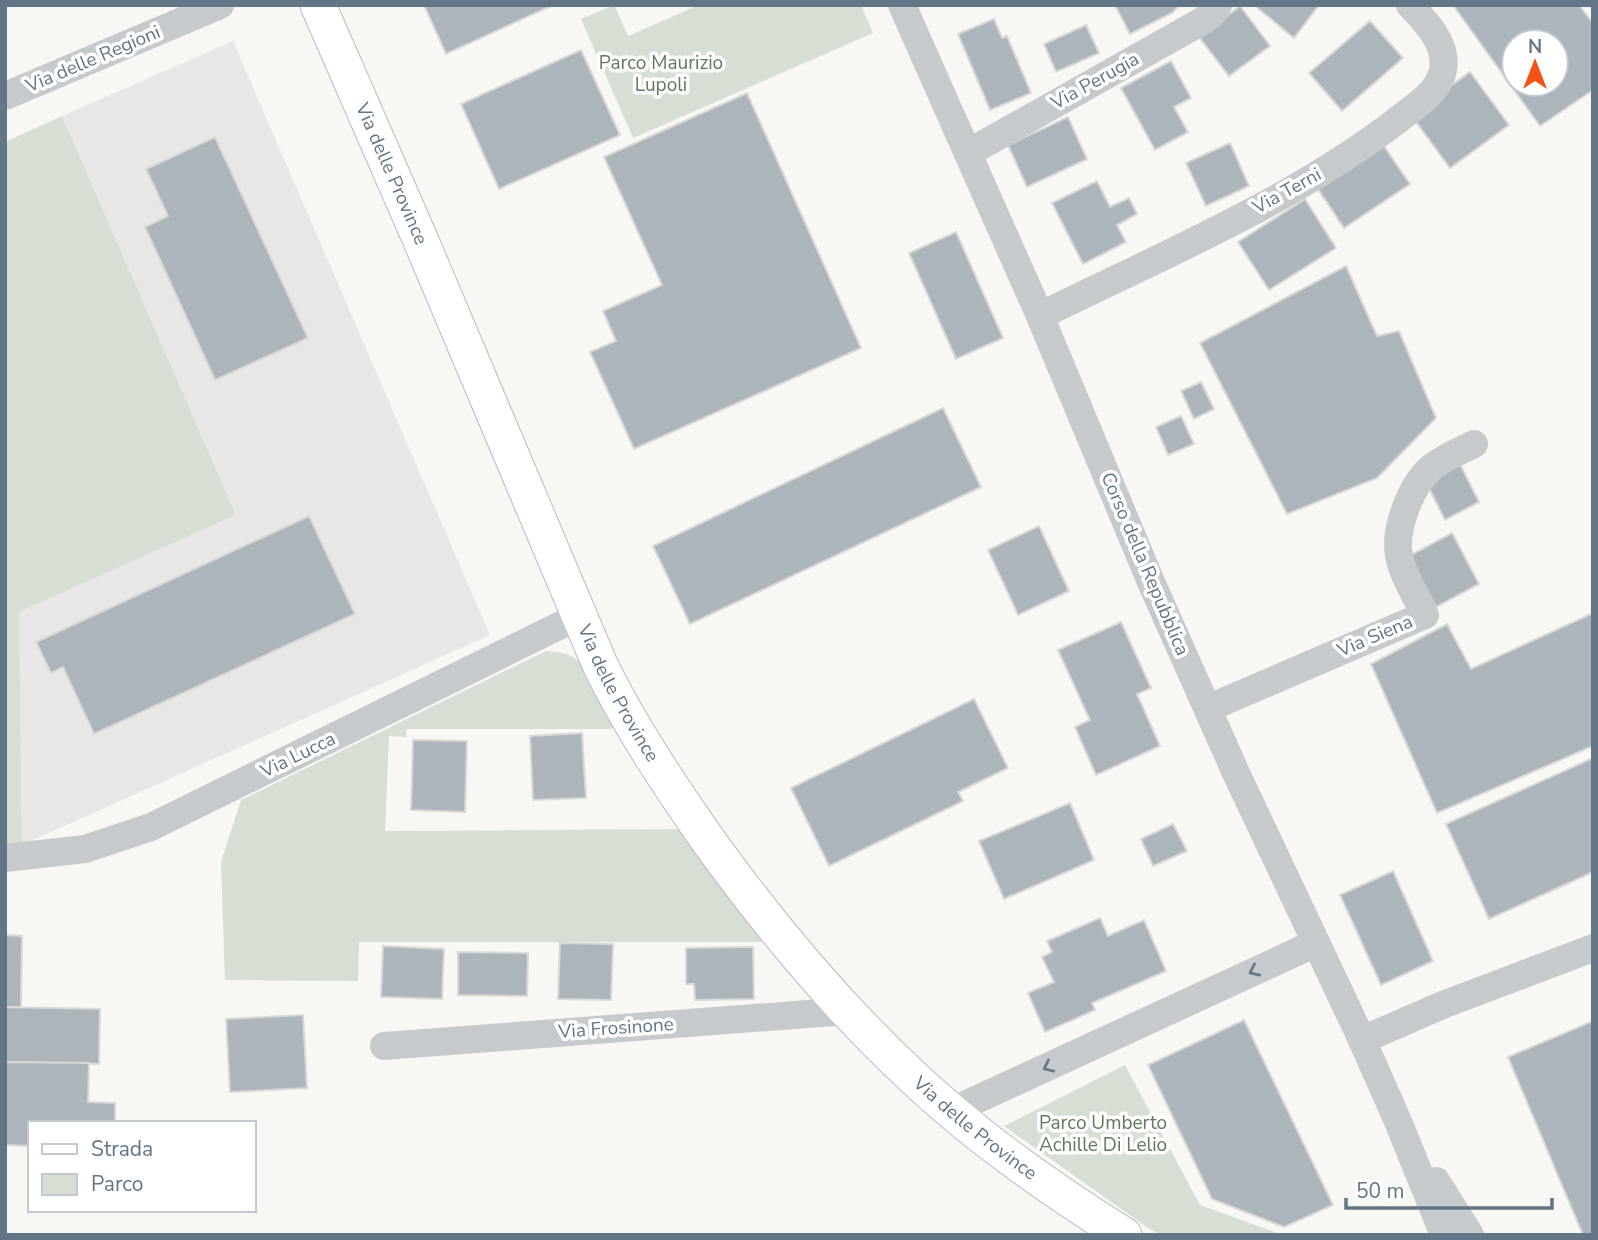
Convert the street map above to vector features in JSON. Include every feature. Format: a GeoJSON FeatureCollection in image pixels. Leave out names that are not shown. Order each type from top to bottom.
{"type":"FeatureCollection","features":[{"type":"Feature","properties":{"kind":"main road","name":"Via delle Province"},"geometry":{"type":"LineString","coordinates":[[318,5],[601,667],[623,710],[683,804],[766,917],[847,1011],[952,1111],[1027,1170],[1124,1235]]}},
{"type":"Feature","properties":{"kind":"street","name":"Via delle Regioni"},"geometry":{"type":"LineString","coordinates":[[5,96],[220,5]]}},
{"type":"Feature","properties":{"kind":"street","name":"Corso della Repubblica"},"geometry":{"type":"LineString","coordinates":[[902,5],[1040,316],[1146,569],[1236,773],[1362,1040],[1444,1235]]}},
{"type":"Feature","properties":{"kind":"street","name":"Via Perugia"},"geometry":{"type":"LineString","coordinates":[[968,153],[1204,20],[1218,5]]}},
{"type":"Feature","properties":{"kind":"street","name":"Via Terni"},"geometry":{"type":"LineString","coordinates":[[1040,316],[1291,190],[1365,144],[1418,104],[1440,81],[1443,54],[1434,34],[1410,5]]}},
{"type":"Feature","properties":{"kind":"street","name":"Via Siena"},"geometry":{"type":"LineString","coordinates":[[1209,708],[1425,615],[1399,557],[1399,526],[1425,474],[1437,463],[1474,444]]}},
{"type":"Feature","properties":{"kind":"street","name":"Via Lucca"},"geometry":{"type":"LineString","coordinates":[[5,858],[85,849],[151,827],[579,616]]}},
{"type":"Feature","properties":{"kind":"street"},"geometry":{"type":"LineString","coordinates":[[952,1111],[1316,943]]}},
{"type":"Feature","properties":{"kind":"street"},"geometry":{"type":"LineString","coordinates":[[1362,1040],[1445,1004],[1593,948]]}},
{"type":"Feature","properties":{"kind":"street","name":"Via Frosinone"},"geometry":{"type":"LineString","coordinates":[[384,1046],[847,1011]]}},
{"type":"Feature","properties":{"kind":"street","name":"Corso della Repubblica"},"geometry":{"type":"LineString","coordinates":[[1397,1119],[1470,1235]]}},
{"type":"Feature","properties":{"kind":"shaded area"},"geometry":{"type":"Polygon","coordinates":[[[233,41],[490,635],[22,845],[19,612],[236,515],[62,116],[233,41]]]}},
{"type":"Feature","properties":{"kind":"green space","name":"Parco Maurizio Lupoli"},"geometry":{"type":"Polygon","coordinates":[[[614,5],[628,36],[699,5],[861,5],[873,33],[633,138],[581,19],[614,5]]]}},
{"type":"Feature","properties":{"kind":"green space"},"geometry":{"type":"Polygon","coordinates":[[[62,116],[236,515],[19,612],[22,845],[5,844],[5,142],[62,116]]]}},
{"type":"Feature","properties":{"kind":"green space"},"geometry":{"type":"Polygon","coordinates":[[[546,651],[565,654],[581,663],[617,726],[610,729],[407,729],[406,737],[389,736],[385,831],[681,829],[767,942],[359,942],[358,981],[225,980],[221,862],[241,800],[546,651]]]}},
{"type":"Feature","properties":{"kind":"green space","name":"Parco Umberto Achille Di Lelio"},"geometry":{"type":"Polygon","coordinates":[[[1125,1065],[1200,1205],[1283,1235],[1162,1235],[1148,1228],[1004,1126],[1125,1065]]]}},
{"type":"Feature","properties":{"kind":"building"},"geometry":{"type":"Polygon","coordinates":[[[424,5],[553,5],[446,54],[424,5]]]}},
{"type":"Feature","properties":{"kind":"building"},"geometry":{"type":"Polygon","coordinates":[[[1115,5],[1180,5],[1172,13],[1130,34],[1115,5]]]}},
{"type":"Feature","properties":{"kind":"building"},"geometry":{"type":"Polygon","coordinates":[[[1254,5],[1319,5],[1294,38],[1254,5]]]}},
{"type":"Feature","properties":{"kind":"building"},"geometry":{"type":"Polygon","coordinates":[[[1453,5],[1579,5],[1593,23],[1593,90],[1540,126],[1520,98],[1570,98],[1570,28],[1500,28],[1500,70],[1453,5]]]}},
{"type":"Feature","properties":{"kind":"building"},"geometry":{"type":"Polygon","coordinates":[[[1240,6],[1270,46],[1229,76],[1199,37],[1240,6]]]}},
{"type":"Feature","properties":{"kind":"building"},"geometry":{"type":"Polygon","coordinates":[[[994,19],[1002,38],[1007,36],[1031,93],[990,110],[958,34],[994,19]]]}},
{"type":"Feature","properties":{"kind":"building"},"geometry":{"type":"Polygon","coordinates":[[[1370,21],[1403,58],[1342,111],[1309,73],[1370,21]]]}},
{"type":"Feature","properties":{"kind":"building"},"geometry":{"type":"Polygon","coordinates":[[[1086,25],[1099,53],[1056,72],[1044,44],[1086,25]]]}},
{"type":"Feature","properties":{"kind":"building"},"geometry":{"type":"Polygon","coordinates":[[[581,50],[620,135],[499,189],[461,104],[581,50]]]}},
{"type":"Feature","properties":{"kind":"building"},"geometry":{"type":"Polygon","coordinates":[[[1171,61],[1191,98],[1174,107],[1188,132],[1155,150],[1121,88],[1171,61]]]}},
{"type":"Feature","properties":{"kind":"building"},"geometry":{"type":"Polygon","coordinates":[[[1470,72],[1509,125],[1450,168],[1411,115],[1470,72]]]}},
{"type":"Feature","properties":{"kind":"building"},"geometry":{"type":"Polygon","coordinates":[[[747,93],[861,348],[634,449],[590,352],[616,341],[603,311],[662,285],[604,157],[747,93]]]}},
{"type":"Feature","properties":{"kind":"building"},"geometry":{"type":"Polygon","coordinates":[[[1068,117],[1087,159],[1027,187],[1008,145],[1068,117]]]}},
{"type":"Feature","properties":{"kind":"building"},"geometry":{"type":"Polygon","coordinates":[[[215,137],[308,338],[215,380],[145,227],[168,216],[146,169],[215,137]]]}},
{"type":"Feature","properties":{"kind":"building"},"geometry":{"type":"Polygon","coordinates":[[[1381,142],[1410,184],[1344,228],[1316,186],[1381,142]]]}},
{"type":"Feature","properties":{"kind":"building"},"geometry":{"type":"Polygon","coordinates":[[[1230,143],[1249,186],[1206,206],[1186,163],[1230,143]]]}},
{"type":"Feature","properties":{"kind":"building"},"geometry":{"type":"Polygon","coordinates":[[[1097,181],[1110,207],[1129,198],[1137,214],[1117,225],[1126,242],[1083,264],[1052,203],[1097,181]]]}},
{"type":"Feature","properties":{"kind":"building"},"geometry":{"type":"Polygon","coordinates":[[[1305,199],[1336,248],[1269,290],[1238,242],[1305,199]]]}},
{"type":"Feature","properties":{"kind":"building"},"geometry":{"type":"Polygon","coordinates":[[[956,232],[1003,338],[956,359],[909,253],[956,232]]]}},
{"type":"Feature","properties":{"kind":"building"},"geometry":{"type":"Polygon","coordinates":[[[1346,266],[1377,336],[1399,331],[1436,418],[1377,478],[1287,514],[1200,343],[1346,266]]]}},
{"type":"Feature","properties":{"kind":"building"},"geometry":{"type":"Polygon","coordinates":[[[1201,382],[1214,409],[1194,419],[1181,391],[1201,382]]]}},
{"type":"Feature","properties":{"kind":"building"},"geometry":{"type":"Polygon","coordinates":[[[943,408],[981,487],[690,624],[653,546],[943,408]]]}},
{"type":"Feature","properties":{"kind":"building"},"geometry":{"type":"Polygon","coordinates":[[[1181,416],[1194,444],[1168,455],[1156,427],[1181,416]]]}},
{"type":"Feature","properties":{"kind":"building"},"geometry":{"type":"Polygon","coordinates":[[[1460,464],[1479,502],[1445,520],[1426,482],[1460,464]]]}},
{"type":"Feature","properties":{"kind":"building"},"geometry":{"type":"Polygon","coordinates":[[[309,516],[355,614],[94,734],[63,667],[51,673],[36,642],[309,516]]]}},
{"type":"Feature","properties":{"kind":"building"},"geometry":{"type":"Polygon","coordinates":[[[1039,526],[1069,591],[1018,615],[988,550],[1039,526]]]}},
{"type":"Feature","properties":{"kind":"building"},"geometry":{"type":"Polygon","coordinates":[[[1452,533],[1479,584],[1436,607],[1409,556],[1452,533]]]}},
{"type":"Feature","properties":{"kind":"building"},"geometry":{"type":"Polygon","coordinates":[[[1593,613],[1593,746],[1437,813],[1371,664],[1447,624],[1471,669],[1593,613]]]}},
{"type":"Feature","properties":{"kind":"building"},"geometry":{"type":"Polygon","coordinates":[[[1121,622],[1151,688],[1137,694],[1160,746],[1096,775],[1075,727],[1090,720],[1058,650],[1121,622]]]}},
{"type":"Feature","properties":{"kind":"building"},"geometry":{"type":"Polygon","coordinates":[[[974,699],[1008,768],[958,792],[963,801],[829,866],[791,788],[974,699]]]}},
{"type":"Feature","properties":{"kind":"building"},"geometry":{"type":"Polygon","coordinates":[[[582,733],[586,798],[533,800],[530,736],[582,733]]]}},
{"type":"Feature","properties":{"kind":"building"},"geometry":{"type":"Polygon","coordinates":[[[413,740],[467,741],[465,812],[411,810],[413,740]]]}},
{"type":"Feature","properties":{"kind":"building"},"geometry":{"type":"Polygon","coordinates":[[[1593,758],[1593,872],[1489,919],[1446,824],[1593,758]]]}},
{"type":"Feature","properties":{"kind":"building"},"geometry":{"type":"Polygon","coordinates":[[[1070,803],[1094,860],[1004,899],[979,841],[1070,803]]]}},
{"type":"Feature","properties":{"kind":"building"},"geometry":{"type":"Polygon","coordinates":[[[1173,824],[1187,851],[1153,866],[1141,839],[1173,824]]]}},
{"type":"Feature","properties":{"kind":"building"},"geometry":{"type":"Polygon","coordinates":[[[1393,871],[1433,961],[1381,985],[1340,895],[1393,871]]]}},
{"type":"Feature","properties":{"kind":"building"},"geometry":{"type":"Polygon","coordinates":[[[1100,918],[1108,936],[1144,920],[1166,971],[1092,1003],[1095,1010],[1045,1032],[1028,993],[1054,982],[1042,957],[1052,952],[1047,941],[1100,918]]]}},
{"type":"Feature","properties":{"kind":"building"},"geometry":{"type":"Polygon","coordinates":[[[5,935],[22,936],[21,1007],[5,1007],[5,935]]]}},
{"type":"Feature","properties":{"kind":"building"},"geometry":{"type":"Polygon","coordinates":[[[560,943],[613,944],[611,1000],[558,999],[560,943]]]}},
{"type":"Feature","properties":{"kind":"building"},"geometry":{"type":"Polygon","coordinates":[[[383,946],[444,949],[442,999],[381,997],[383,946]]]}},
{"type":"Feature","properties":{"kind":"building"},"geometry":{"type":"Polygon","coordinates":[[[753,947],[754,999],[695,1000],[694,984],[686,984],[686,948],[753,947]]]}},
{"type":"Feature","properties":{"kind":"building"},"geometry":{"type":"Polygon","coordinates":[[[458,952],[528,953],[527,996],[458,995],[458,952]]]}},
{"type":"Feature","properties":{"kind":"building"},"geometry":{"type":"Polygon","coordinates":[[[5,1007],[100,1009],[99,1064],[5,1062],[5,1007]]]}},
{"type":"Feature","properties":{"kind":"building"},"geometry":{"type":"Polygon","coordinates":[[[303,1015],[307,1088],[230,1092],[226,1019],[303,1015]]]}},
{"type":"Feature","properties":{"kind":"building"},"geometry":{"type":"Polygon","coordinates":[[[1244,1020],[1333,1205],[1284,1227],[1212,1199],[1148,1065],[1244,1020]]]}},
{"type":"Feature","properties":{"kind":"building"},"geometry":{"type":"Polygon","coordinates":[[[1593,1021],[1593,1235],[1583,1235],[1508,1057],[1593,1021]]]}},
{"type":"Feature","properties":{"kind":"building"},"geometry":{"type":"Polygon","coordinates":[[[5,1062],[89,1063],[88,1102],[115,1103],[115,1121],[28,1121],[28,1146],[5,1145],[5,1062]]]}}]}
